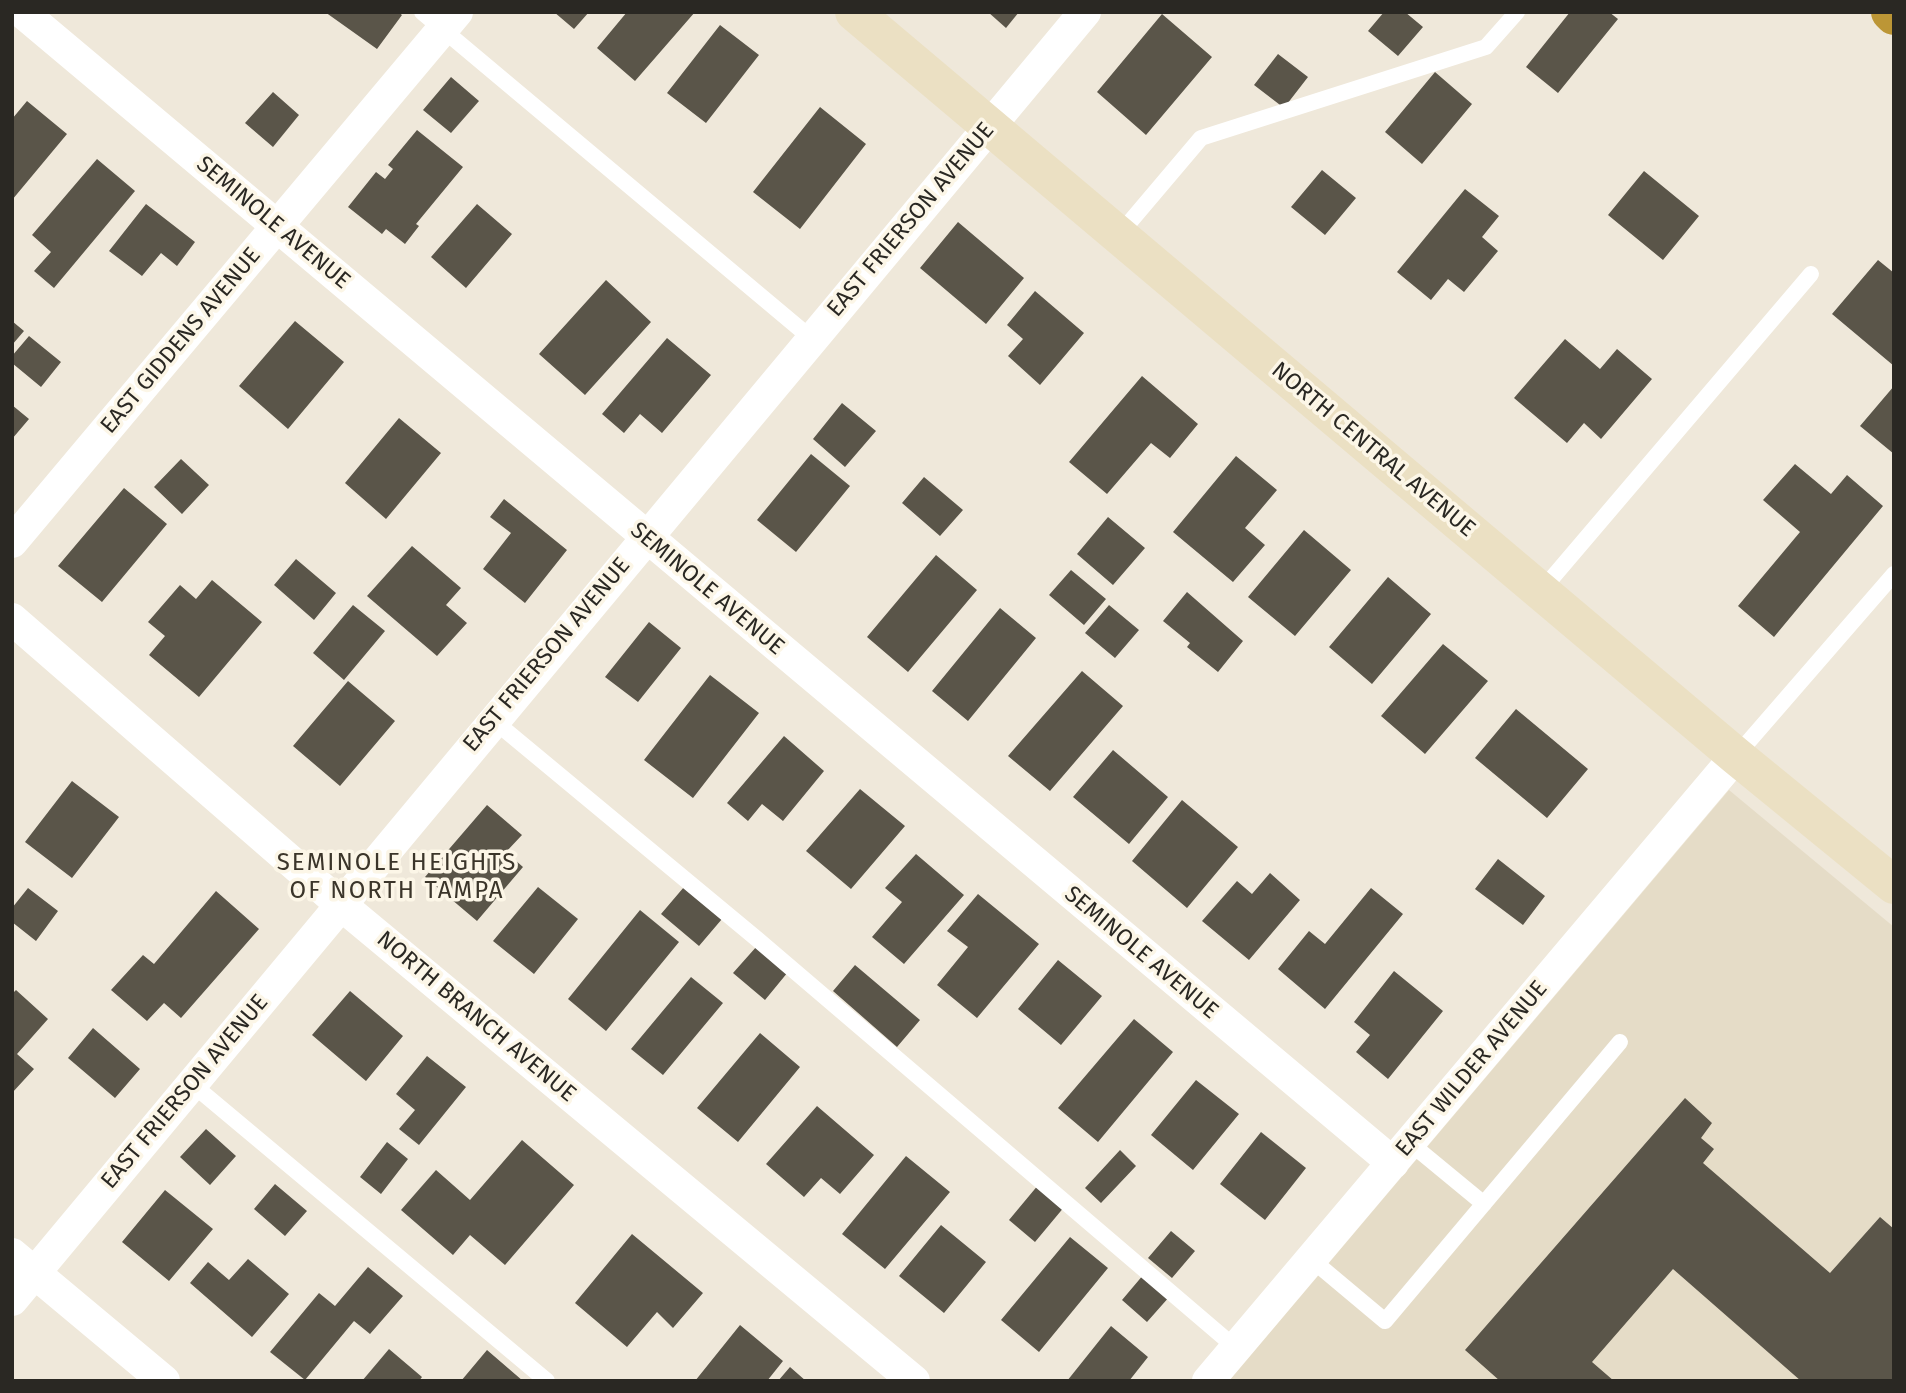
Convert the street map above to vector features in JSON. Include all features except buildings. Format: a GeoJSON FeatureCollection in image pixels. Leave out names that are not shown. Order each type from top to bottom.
{"type":"FeatureCollection","features":[{"type":"Feature","properties":{"kind":"highway"},"geometry":{"type":"LineString","coordinates":[[1890,12],[1894,16]]}},
{"type":"Feature","properties":{"kind":"street","name":"SEMINOLE AVENUE"},"geometry":{"type":"LineString","coordinates":[[22,12],[646,537],[1401,1153]]}},
{"type":"Feature","properties":{"kind":"street","name":"NORTH CENTRAL AVENUE"},"geometry":{"type":"LineString","coordinates":[[854,12],[1736,756],[1894,885]]}},
{"type":"Feature","properties":{"kind":"street","name":"EAST FRIERSON AVENUE"},"geometry":{"type":"LineString","coordinates":[[12,1300],[23,1264],[192,1084],[1084,12]]}},
{"type":"Feature","properties":{"kind":"street","name":"EAST GIDDENS AVENUE"},"geometry":{"type":"LineString","coordinates":[[12,542],[278,226],[441,18]]}},
{"type":"Feature","properties":{"kind":"street","name":"NORTH BRANCH AVENUE"},"geometry":{"type":"LineString","coordinates":[[12,619],[340,905],[914,1381]]}},
{"type":"Feature","properties":{"kind":"street","name":"EAST WILDER AVENUE"},"geometry":{"type":"LineString","coordinates":[[1208,1381],[1736,756]]}},
{"type":"Feature","properties":{"kind":"street"},"geometry":{"type":"LineString","coordinates":[[23,1264],[164,1381]]}},
{"type":"Feature","properties":{"kind":"lane"},"geometry":{"type":"LineString","coordinates":[[1118,236],[1201,138],[1486,47],[1517,12]]}},
{"type":"Feature","properties":{"kind":"lane"},"geometry":{"type":"LineString","coordinates":[[441,18],[811,339]]}},
{"type":"Feature","properties":{"kind":"lane"},"geometry":{"type":"LineString","coordinates":[[1541,591],[1811,274]]}},
{"type":"Feature","properties":{"kind":"lane"},"geometry":{"type":"LineString","coordinates":[[1736,756],[1894,574]]}},
{"type":"Feature","properties":{"kind":"lane"},"geometry":{"type":"LineString","coordinates":[[493,720],[768,948],[1236,1348]]}},
{"type":"Feature","properties":{"kind":"lane"},"geometry":{"type":"LineString","coordinates":[[1311,1259],[1385,1321],[1620,1042]]}},
{"type":"Feature","properties":{"kind":"lane"},"geometry":{"type":"LineString","coordinates":[[192,1084],[547,1381]]}},
{"type":"Feature","properties":{"kind":"lane"},"geometry":{"type":"LineString","coordinates":[[1401,1153],[1484,1204]]}},
{"type":"Feature","properties":{"kind":"shaded area"},"geometry":{"type":"Polygon","coordinates":[[[1729,790],[1894,927],[1894,1381],[1229,1381],[1729,790]]]}},
{"type":"Feature","properties":{"kind":"district","name":"SEMINOLE HEIGHTS OF NORTH TAMPA"},"geometry":{"type":"Point","coordinates":[397,877]}}]}
